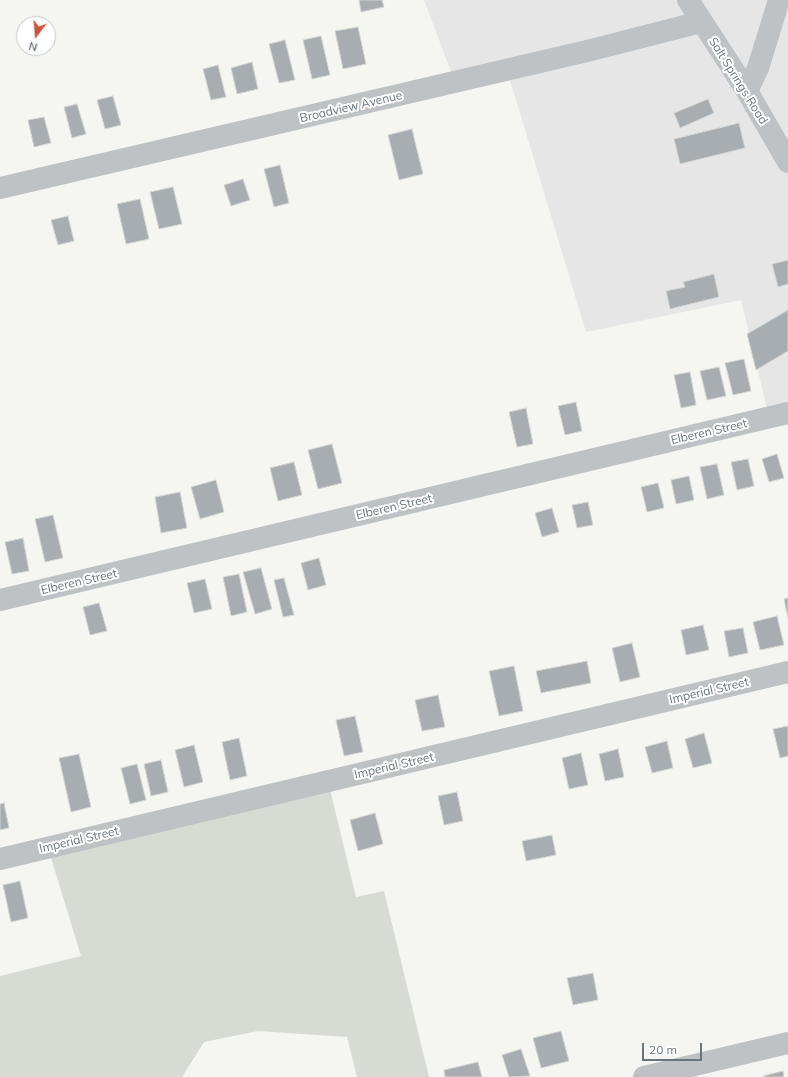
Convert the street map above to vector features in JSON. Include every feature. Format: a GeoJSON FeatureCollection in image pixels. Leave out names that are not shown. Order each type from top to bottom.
{"type":"FeatureCollection","features":[{"type":"Feature","properties":{"kind":"street","name":"Salt Springs Road"},"geometry":{"type":"LineString","coordinates":[[688,0],[747,91],[788,162]]}},
{"type":"Feature","properties":{"kind":"street"},"geometry":{"type":"LineString","coordinates":[[747,91],[758,68],[779,0]]}},
{"type":"Feature","properties":{"kind":"street","name":"Broadview Avenue"},"geometry":{"type":"LineString","coordinates":[[0,188],[587,52],[701,22]]}},
{"type":"Feature","properties":{"kind":"street","name":"Elberen Street"},"geometry":{"type":"LineString","coordinates":[[0,600],[788,413]]}},
{"type":"Feature","properties":{"kind":"street","name":"Imperial Street"},"geometry":{"type":"LineString","coordinates":[[0,859],[788,672]]}},
{"type":"Feature","properties":{"kind":"street"},"geometry":{"type":"LineString","coordinates":[[644,1077],[788,1043]]}},
{"type":"Feature","properties":{"kind":"shaded area"},"geometry":{"type":"Polygon","coordinates":[[[424,0],[788,0],[788,413],[769,417],[741,300],[586,332],[507,70],[455,82],[424,0]]]}},
{"type":"Feature","properties":{"kind":"shaded area"},"geometry":{"type":"Polygon","coordinates":[[[328,781],[356,897],[384,891],[429,1077],[357,1077],[347,1037],[258,1031],[204,1042],[182,1077],[0,1077],[0,976],[81,956],[48,848],[328,781]]]}},
{"type":"Feature","properties":{"kind":"building"},"geometry":{"type":"Polygon","coordinates":[[[359,0],[382,0],[384,7],[361,12],[359,0]]]}},
{"type":"Feature","properties":{"kind":"building"},"geometry":{"type":"Polygon","coordinates":[[[358,27],[366,64],[343,69],[335,31],[358,27]]]}},
{"type":"Feature","properties":{"kind":"building"},"geometry":{"type":"Polygon","coordinates":[[[321,36],[330,75],[312,79],[303,40],[321,36]]]}},
{"type":"Feature","properties":{"kind":"building"},"geometry":{"type":"Polygon","coordinates":[[[285,40],[295,80],[279,83],[269,44],[285,40]]]}},
{"type":"Feature","properties":{"kind":"building"},"geometry":{"type":"Polygon","coordinates":[[[252,62],[258,89],[237,94],[231,68],[252,62]]]}},
{"type":"Feature","properties":{"kind":"building"},"geometry":{"type":"Polygon","coordinates":[[[218,65],[226,97],[211,100],[203,69],[218,65]]]}},
{"type":"Feature","properties":{"kind":"building"},"geometry":{"type":"Polygon","coordinates":[[[113,96],[121,125],[105,129],[97,100],[113,96]]]}},
{"type":"Feature","properties":{"kind":"building"},"geometry":{"type":"Polygon","coordinates":[[[708,99],[714,113],[680,128],[674,113],[708,99]]]}},
{"type":"Feature","properties":{"kind":"building"},"geometry":{"type":"Polygon","coordinates":[[[77,104],[86,134],[72,138],[64,107],[77,104]]]}},
{"type":"Feature","properties":{"kind":"building"},"geometry":{"type":"Polygon","coordinates":[[[44,117],[51,143],[34,147],[28,120],[44,117]]]}},
{"type":"Feature","properties":{"kind":"building"},"geometry":{"type":"Polygon","coordinates":[[[739,123],[745,148],[680,164],[674,139],[739,123]]]}},
{"type":"Feature","properties":{"kind":"building"},"geometry":{"type":"Polygon","coordinates":[[[412,129],[423,174],[399,180],[388,135],[412,129]]]}},
{"type":"Feature","properties":{"kind":"building"},"geometry":{"type":"Polygon","coordinates":[[[280,165],[289,203],[274,207],[264,169],[280,165]]]}},
{"type":"Feature","properties":{"kind":"building"},"geometry":{"type":"Polygon","coordinates":[[[243,179],[250,200],[231,206],[224,185],[243,179]]]}},
{"type":"Feature","properties":{"kind":"building"},"geometry":{"type":"Polygon","coordinates":[[[173,187],[182,224],[159,229],[150,192],[173,187]]]}},
{"type":"Feature","properties":{"kind":"building"},"geometry":{"type":"Polygon","coordinates":[[[140,199],[149,239],[126,244],[117,204],[140,199]]]}},
{"type":"Feature","properties":{"kind":"building"},"geometry":{"type":"Polygon","coordinates":[[[68,216],[74,241],[58,245],[51,220],[68,216]]]}},
{"type":"Feature","properties":{"kind":"building"},"geometry":{"type":"Polygon","coordinates":[[[788,260],[788,284],[778,287],[772,264],[788,260]]]}},
{"type":"Feature","properties":{"kind":"building"},"geometry":{"type":"Polygon","coordinates":[[[714,274],[719,297],[670,309],[666,291],[685,287],[683,282],[714,274]]]}},
{"type":"Feature","properties":{"kind":"building"},"geometry":{"type":"Polygon","coordinates":[[[788,310],[788,351],[756,370],[747,334],[788,310]]]}},
{"type":"Feature","properties":{"kind":"building"},"geometry":{"type":"Polygon","coordinates":[[[744,359],[751,391],[733,395],[725,363],[744,359]]]}},
{"type":"Feature","properties":{"kind":"building"},"geometry":{"type":"Polygon","coordinates":[[[719,367],[726,396],[707,400],[700,371],[719,367]]]}},
{"type":"Feature","properties":{"kind":"building"},"geometry":{"type":"Polygon","coordinates":[[[690,372],[696,405],[681,408],[674,375],[690,372]]]}},
{"type":"Feature","properties":{"kind":"building"},"geometry":{"type":"Polygon","coordinates":[[[576,402],[582,431],[565,435],[558,406],[576,402]]]}},
{"type":"Feature","properties":{"kind":"building"},"geometry":{"type":"Polygon","coordinates":[[[526,408],[533,444],[517,447],[509,412],[526,408]]]}},
{"type":"Feature","properties":{"kind":"building"},"geometry":{"type":"Polygon","coordinates":[[[332,444],[342,483],[318,489],[308,450],[332,444]]]}},
{"type":"Feature","properties":{"kind":"building"},"geometry":{"type":"Polygon","coordinates":[[[777,454],[784,478],[769,482],[762,459],[777,454]]]}},
{"type":"Feature","properties":{"kind":"building"},"geometry":{"type":"Polygon","coordinates":[[[748,459],[754,486],[737,490],[731,462],[748,459]]]}},
{"type":"Feature","properties":{"kind":"building"},"geometry":{"type":"Polygon","coordinates":[[[294,462],[302,495],[278,501],[270,468],[294,462]]]}},
{"type":"Feature","properties":{"kind":"building"},"geometry":{"type":"Polygon","coordinates":[[[717,464],[724,495],[707,499],[700,467],[717,464]]]}},
{"type":"Feature","properties":{"kind":"building"},"geometry":{"type":"Polygon","coordinates":[[[689,476],[694,500],[676,504],[671,480],[689,476]]]}},
{"type":"Feature","properties":{"kind":"building"},"geometry":{"type":"Polygon","coordinates":[[[216,480],[224,512],[200,519],[191,487],[216,480]]]}},
{"type":"Feature","properties":{"kind":"building"},"geometry":{"type":"Polygon","coordinates":[[[658,483],[664,508],[647,512],[641,487],[658,483]]]}},
{"type":"Feature","properties":{"kind":"building"},"geometry":{"type":"Polygon","coordinates":[[[180,492],[187,528],[161,533],[155,497],[180,492]]]}},
{"type":"Feature","properties":{"kind":"building"},"geometry":{"type":"Polygon","coordinates":[[[588,502],[593,525],[577,528],[572,505],[588,502]]]}},
{"type":"Feature","properties":{"kind":"building"},"geometry":{"type":"Polygon","coordinates":[[[552,508],[559,532],[542,537],[535,513],[552,508]]]}},
{"type":"Feature","properties":{"kind":"building"},"geometry":{"type":"Polygon","coordinates":[[[53,515],[63,558],[45,562],[35,519],[53,515]]]}},
{"type":"Feature","properties":{"kind":"building"},"geometry":{"type":"Polygon","coordinates":[[[23,538],[29,571],[12,574],[5,542],[23,538]]]}},
{"type":"Feature","properties":{"kind":"building"},"geometry":{"type":"Polygon","coordinates":[[[319,558],[326,585],[308,590],[301,563],[319,558]]]}},
{"type":"Feature","properties":{"kind":"building"},"geometry":{"type":"Polygon","coordinates":[[[261,568],[272,609],[255,614],[243,572],[261,568]]]}},
{"type":"Feature","properties":{"kind":"building"},"geometry":{"type":"Polygon","coordinates":[[[239,574],[247,612],[231,616],[223,577],[239,574]]]}},
{"type":"Feature","properties":{"kind":"building"},"geometry":{"type":"Polygon","coordinates":[[[284,578],[294,615],[283,617],[274,580],[284,578]]]}},
{"type":"Feature","properties":{"kind":"building"},"geometry":{"type":"Polygon","coordinates":[[[205,579],[212,609],[194,613],[187,583],[205,579]]]}},
{"type":"Feature","properties":{"kind":"building"},"geometry":{"type":"Polygon","coordinates":[[[788,598],[788,619],[784,599],[788,598]]]}},
{"type":"Feature","properties":{"kind":"building"},"geometry":{"type":"Polygon","coordinates":[[[99,603],[107,631],[90,635],[83,607],[99,603]]]}},
{"type":"Feature","properties":{"kind":"building"},"geometry":{"type":"Polygon","coordinates":[[[777,616],[784,645],[760,650],[753,622],[777,616]]]}},
{"type":"Feature","properties":{"kind":"building"},"geometry":{"type":"Polygon","coordinates":[[[703,625],[709,650],[686,655],[681,630],[703,625]]]}},
{"type":"Feature","properties":{"kind":"building"},"geometry":{"type":"Polygon","coordinates":[[[743,628],[748,653],[729,657],[724,631],[743,628]]]}},
{"type":"Feature","properties":{"kind":"building"},"geometry":{"type":"Polygon","coordinates":[[[632,643],[640,677],[620,682],[612,648],[632,643]]]}},
{"type":"Feature","properties":{"kind":"building"},"geometry":{"type":"Polygon","coordinates":[[[587,661],[591,683],[541,693],[536,671],[587,661]]]}},
{"type":"Feature","properties":{"kind":"building"},"geometry":{"type":"Polygon","coordinates":[[[514,666],[523,711],[499,716],[489,671],[514,666]]]}},
{"type":"Feature","properties":{"kind":"building"},"geometry":{"type":"Polygon","coordinates":[[[438,695],[445,727],[422,731],[415,700],[438,695]]]}},
{"type":"Feature","properties":{"kind":"building"},"geometry":{"type":"Polygon","coordinates":[[[355,716],[363,752],[344,756],[336,720],[355,716]]]}},
{"type":"Feature","properties":{"kind":"building"},"geometry":{"type":"Polygon","coordinates":[[[788,726],[788,756],[780,758],[773,729],[788,726]]]}},
{"type":"Feature","properties":{"kind":"building"},"geometry":{"type":"Polygon","coordinates":[[[704,733],[712,763],[693,768],[685,739],[704,733]]]}},
{"type":"Feature","properties":{"kind":"building"},"geometry":{"type":"Polygon","coordinates":[[[239,738],[247,776],[230,780],[222,742],[239,738]]]}},
{"type":"Feature","properties":{"kind":"building"},"geometry":{"type":"Polygon","coordinates":[[[667,741],[673,768],[652,773],[645,747],[667,741]]]}},
{"type":"Feature","properties":{"kind":"building"},"geometry":{"type":"Polygon","coordinates":[[[194,745],[203,782],[184,787],[175,750],[194,745]]]}},
{"type":"Feature","properties":{"kind":"building"},"geometry":{"type":"Polygon","coordinates":[[[618,749],[624,777],[605,781],[599,754],[618,749]]]}},
{"type":"Feature","properties":{"kind":"building"},"geometry":{"type":"Polygon","coordinates":[[[581,753],[588,785],[569,789],[562,758],[581,753]]]}},
{"type":"Feature","properties":{"kind":"building"},"geometry":{"type":"Polygon","coordinates":[[[79,754],[91,807],[71,812],[59,758],[79,754]]]}},
{"type":"Feature","properties":{"kind":"building"},"geometry":{"type":"Polygon","coordinates":[[[161,760],[168,792],[151,796],[144,764],[161,760]]]}},
{"type":"Feature","properties":{"kind":"building"},"geometry":{"type":"Polygon","coordinates":[[[137,764],[146,800],[130,804],[121,768],[137,764]]]}},
{"type":"Feature","properties":{"kind":"building"},"geometry":{"type":"Polygon","coordinates":[[[457,792],[463,821],[444,825],[438,796],[457,792]]]}},
{"type":"Feature","properties":{"kind":"building"},"geometry":{"type":"Polygon","coordinates":[[[4,803],[9,828],[0,830],[0,804],[4,803]]]}},
{"type":"Feature","properties":{"kind":"building"},"geometry":{"type":"Polygon","coordinates":[[[375,813],[383,844],[358,851],[350,820],[375,813]]]}},
{"type":"Feature","properties":{"kind":"building"},"geometry":{"type":"Polygon","coordinates":[[[552,835],[556,855],[526,861],[522,841],[552,835]]]}},
{"type":"Feature","properties":{"kind":"building"},"geometry":{"type":"Polygon","coordinates":[[[20,881],[28,918],[11,922],[3,885],[20,881]]]}},
{"type":"Feature","properties":{"kind":"building"},"geometry":{"type":"Polygon","coordinates":[[[593,973],[598,1000],[573,1005],[567,978],[593,973]]]}},
{"type":"Feature","properties":{"kind":"building"},"geometry":{"type":"Polygon","coordinates":[[[561,1031],[569,1061],[541,1068],[533,1038],[561,1031]]]}},
{"type":"Feature","properties":{"kind":"building"},"geometry":{"type":"Polygon","coordinates":[[[521,1049],[530,1076],[509,1077],[502,1055],[521,1049]]]}},
{"type":"Feature","properties":{"kind":"building"},"geometry":{"type":"Polygon","coordinates":[[[478,1062],[482,1077],[445,1077],[444,1070],[478,1062]]]}},
{"type":"Feature","properties":{"kind":"building"},"geometry":{"type":"Polygon","coordinates":[[[783,1071],[784,1077],[763,1076],[783,1071]]]}}]}
